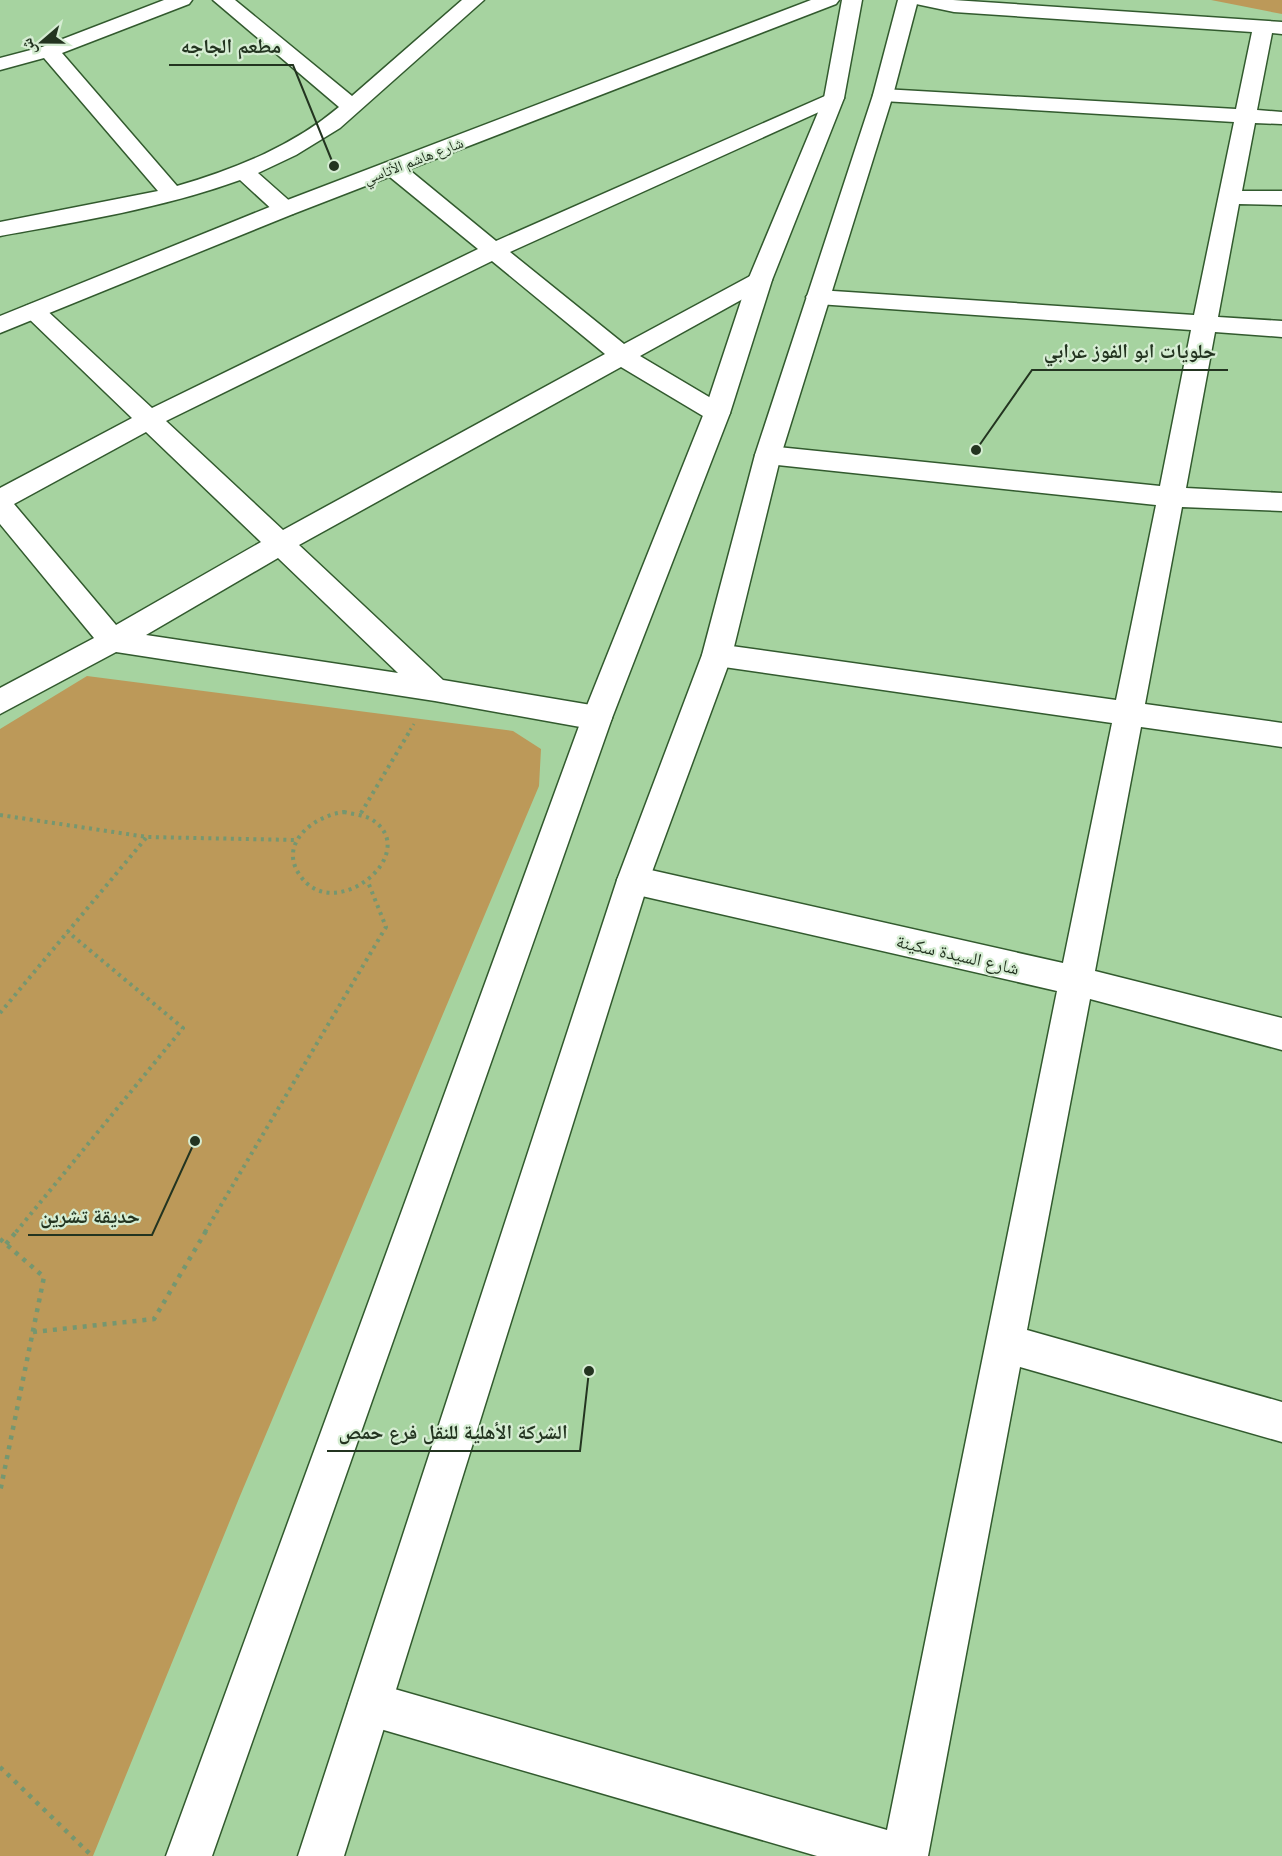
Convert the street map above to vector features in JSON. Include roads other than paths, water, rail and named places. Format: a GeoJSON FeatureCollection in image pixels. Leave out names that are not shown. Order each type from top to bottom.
{"type":"FeatureCollection","features":[{"type":"Feature","properties":{"kind":"main road"},"geometry":{"type":"LineString","coordinates":[[0,64],[49,51],[182,0]]}},
{"type":"Feature","properties":{"kind":"main road"},"geometry":{"type":"LineString","coordinates":[[223,0],[352,107]]}},
{"type":"Feature","properties":{"kind":"main road"},"geometry":{"type":"LineString","coordinates":[[0,229],[172,194],[243,171],[294,147],[326,128],[352,107],[474,0]]}},
{"type":"Feature","properties":{"kind":"main road","name":"شارع هاشم الأتاسي"},"geometry":{"type":"LineString","coordinates":[[0,326],[285,209],[829,0]]}},
{"type":"Feature","properties":{"kind":"main road"},"geometry":{"type":"LineString","coordinates":[[189,1856],[597,717],[717,413],[760,280],[834,98],[852,0]]}},
{"type":"Feature","properties":{"kind":"main road"},"geometry":{"type":"LineString","coordinates":[[321,1856],[633,880],[717,655],[768,455],[883,95],[908,0]]}},
{"type":"Feature","properties":{"kind":"main road"},"geometry":{"type":"LineString","coordinates":[[905,1856],[1245,116],[1273,27],[954,6],[923,0]]}},
{"type":"Feature","properties":{"kind":"main road"},"geometry":{"type":"LineString","coordinates":[[49,51],[172,194]]}},
{"type":"Feature","properties":{"kind":"main road"},"geometry":{"type":"LineString","coordinates":[[883,95],[1282,118]]}},
{"type":"Feature","properties":{"kind":"main road"},"geometry":{"type":"LineString","coordinates":[[0,500],[148,420],[495,250],[834,98]]}},
{"type":"Feature","properties":{"kind":"main road"},"geometry":{"type":"LineString","coordinates":[[393,168],[623,355],[717,413]]}},
{"type":"Feature","properties":{"kind":"main road"},"geometry":{"type":"LineString","coordinates":[[243,171],[285,209]]}},
{"type":"Feature","properties":{"kind":"main road"},"geometry":{"type":"LineString","coordinates":[[1230,196],[1282,198]]}},
{"type":"Feature","properties":{"kind":"main road"},"geometry":{"type":"LineString","coordinates":[[0,702],[113,641],[281,543],[760,280]]}},
{"type":"Feature","properties":{"kind":"main road"},"geometry":{"type":"LineString","coordinates":[[818,297],[1282,329]]}},
{"type":"Feature","properties":{"kind":"main road"},"geometry":{"type":"LineString","coordinates":[[34,311],[435,690]]}},
{"type":"Feature","properties":{"kind":"main road"},"geometry":{"type":"LineString","coordinates":[[768,455],[1171,497],[1282,502]]}},
{"type":"Feature","properties":{"kind":"main road"},"geometry":{"type":"LineString","coordinates":[[0,506],[113,641],[597,717]]}},
{"type":"Feature","properties":{"kind":"main road"},"geometry":{"type":"LineString","coordinates":[[717,655],[1282,735]]}},
{"type":"Feature","properties":{"kind":"main road","name":"شارع السيدة سكينة"},"geometry":{"type":"LineString","coordinates":[[633,880],[1077,981],[1282,1034]]}},
{"type":"Feature","properties":{"kind":"main road"},"geometry":{"type":"LineString","coordinates":[[1006,1343],[1282,1422]]}},
{"type":"Feature","properties":{"kind":"main road"},"geometry":{"type":"LineString","coordinates":[[370,1704],[897,1856]]}},
{"type":"Feature","properties":{"kind":"place","name":"مطعم الجاجه"},"geometry":{"type":"Point","coordinates":[334,166]}},
{"type":"Feature","properties":{"kind":"place","name":"حلويات ابو الفوز عرابي"},"geometry":{"type":"Point","coordinates":[976,450]}},
{"type":"Feature","properties":{"kind":"place","name":"حديقة تشرين"},"geometry":{"type":"Point","coordinates":[195,1141]}},
{"type":"Feature","properties":{"kind":"place","name":"الشركة الأهلية للنقل فرع حمص"},"geometry":{"type":"Point","coordinates":[589,1371]}}]}
